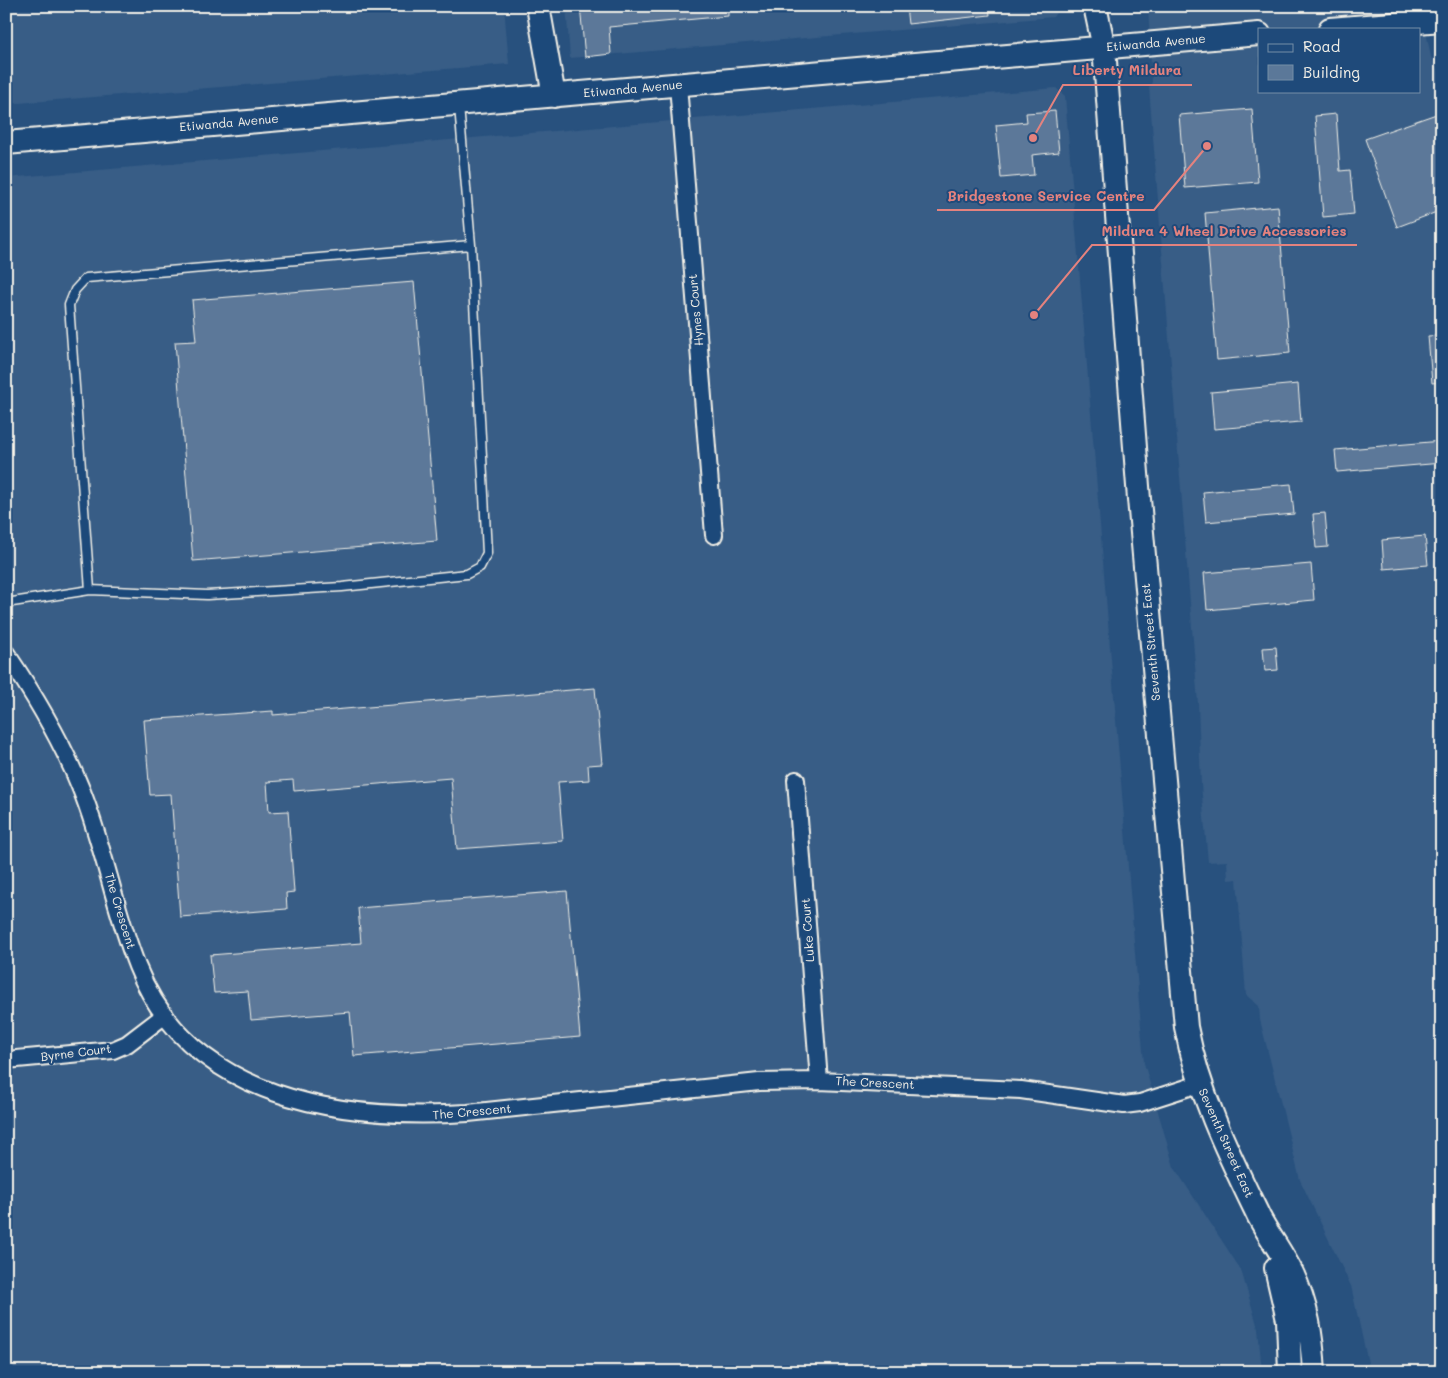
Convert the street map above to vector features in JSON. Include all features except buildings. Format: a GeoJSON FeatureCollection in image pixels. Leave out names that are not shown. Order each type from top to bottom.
{"type":"FeatureCollection","features":[{"type":"Feature","properties":{"kind":"main road"},"geometry":{"type":"LineString","coordinates":[[536,6],[545,97]]}},
{"type":"Feature","properties":{"kind":"main road"},"geometry":{"type":"LineString","coordinates":[[1095,6],[1104,48]]}},
{"type":"Feature","properties":{"kind":"main road"},"geometry":{"type":"LineString","coordinates":[[1104,48],[1110,6]]}},
{"type":"Feature","properties":{"kind":"main road"},"geometry":{"type":"LineString","coordinates":[[1335,28],[1410,14],[1442,20]]}},
{"type":"Feature","properties":{"kind":"main road","name":"Etiwanda Avenue"},"geometry":{"type":"LineString","coordinates":[[6,143],[1258,34]]}},
{"type":"Feature","properties":{"kind":"main road","name":"Seventh Street East"},"geometry":{"type":"LineString","coordinates":[[1104,48],[1135,451],[1179,970],[1186,1027],[1199,1084],[1233,1163],[1262,1222],[1292,1273],[1305,1308],[1312,1338],[1314,1372]]}},
{"type":"Feature","properties":{"kind":"main road","name":"Seventh Street East"},"geometry":{"type":"LineString","coordinates":[[1262,1222],[1283,1291],[1288,1320],[1290,1372]]}},
{"type":"Feature","properties":{"kind":"street","name":"Hynes Court"},"geometry":{"type":"LineString","coordinates":[[678,85],[714,535]]}},
{"type":"Feature","properties":{"kind":"street","name":"The Crescent"},"geometry":{"type":"LineString","coordinates":[[6,653],[58,740],[81,789],[137,966],[151,994],[165,1015],[185,1038],[235,1076],[258,1087],[290,1098],[372,1114],[422,1116],[468,1114],[750,1083],[819,1081],[1021,1090],[1124,1105],[1140,1103],[1199,1084]]}},
{"type":"Feature","properties":{"kind":"street","name":"Luke Court"},"geometry":{"type":"LineString","coordinates":[[796,780],[819,1081]]}},
{"type":"Feature","properties":{"kind":"street","name":"Byrne Court"},"geometry":{"type":"LineString","coordinates":[[6,1060],[113,1050],[127,1044],[165,1015]]}},
{"type":"Feature","properties":{"kind":"lane"},"geometry":{"type":"LineString","coordinates":[[6,602],[90,590],[206,594],[342,587],[467,574],[480,567],[487,552],[471,244],[459,104]]}},
{"type":"Feature","properties":{"kind":"lane"},"geometry":{"type":"LineString","coordinates":[[90,590],[69,305],[75,290],[86,278],[471,244]]}},
{"type":"Feature","properties":{"kind":"shaded area"},"geometry":{"type":"Polygon","coordinates":[[[6,6],[504,6],[509,64],[6,104],[6,6]]]}},
{"type":"Feature","properties":{"kind":"shaded area"},"geometry":{"type":"Polygon","coordinates":[[[566,6],[1058,6],[1058,10],[1053,17],[570,58],[566,6]]]}},
{"type":"Feature","properties":{"kind":"shaded area"},"geometry":{"type":"Polygon","coordinates":[[[1148,6],[1421,6],[1431,57],[1442,77],[1442,1372],[1370,1372],[1351,1286],[1300,1180],[1260,1020],[1259,1006],[1246,995],[1237,879],[1228,880],[1227,861],[1208,862],[1201,785],[1198,703],[1149,87],[1152,82],[1148,6]]]}},
{"type":"Feature","properties":{"kind":"shaded area"},"geometry":{"type":"Polygon","coordinates":[[[1056,88],[1065,96],[1144,1063],[1174,1167],[1241,1270],[1258,1328],[1262,1372],[6,1372],[6,178],[1056,88]]]}},
{"type":"Feature","properties":{"kind":"place","name":"Liberty Mildura"},"geometry":{"type":"Point","coordinates":[1033,138]}},
{"type":"Feature","properties":{"kind":"place","name":"Bridgestone Service Centre"},"geometry":{"type":"Point","coordinates":[1207,146]}},
{"type":"Feature","properties":{"kind":"place","name":"Mildura 4 Wheel Drive Accessories"},"geometry":{"type":"Point","coordinates":[1034,315]}}]}
